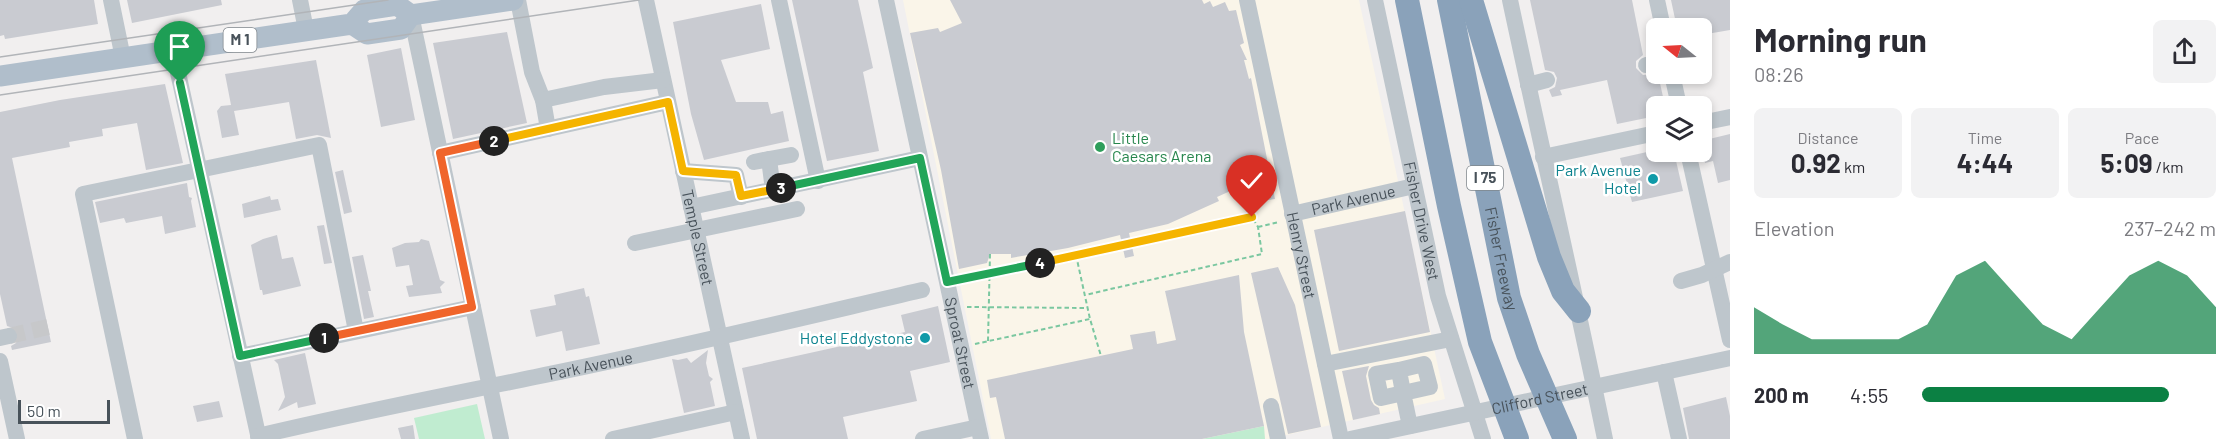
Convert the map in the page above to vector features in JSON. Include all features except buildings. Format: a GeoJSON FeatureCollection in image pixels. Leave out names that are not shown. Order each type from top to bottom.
{"type":"FeatureCollection","features":[{"type":"Feature","properties":{"kind":"highway","name":"I 75"},"geometry":{"type":"LineString","coordinates":[[1407,0],[1449,206],[1480,342],[1514,435]]}},
{"type":"Feature","properties":{"kind":"highway","name":"Fisher Freeway"},"geometry":{"type":"LineString","coordinates":[[1449,0],[1509,298],[1528,354],[1565,439]]}},
{"type":"Feature","properties":{"kind":"highway"},"geometry":{"type":"LineString","coordinates":[[1472,0],[1549,257],[1563,291],[1579,311]]}},
{"type":"Feature","properties":{"kind":"main road","name":"M 1"},"geometry":{"type":"LineString","coordinates":[[0,76],[352,24],[364,10],[386,6],[397,5],[411,15],[432,6],[513,0]]}},
{"type":"Feature","properties":{"kind":"street"},"geometry":{"type":"LineString","coordinates":[[111,0],[123,58]]}},
{"type":"Feature","properties":{"kind":"street"},"geometry":{"type":"LineString","coordinates":[[300,0],[306,30]]}},
{"type":"Feature","properties":{"kind":"street"},"geometry":{"type":"LineString","coordinates":[[518,0],[532,72],[543,100],[548,129]]}},
{"type":"Feature","properties":{"kind":"street","name":"Temple Street"},"geometry":{"type":"LineString","coordinates":[[646,0],[742,439]]}},
{"type":"Feature","properties":{"kind":"street"},"geometry":{"type":"LineString","coordinates":[[779,0],[818,181]]}},
{"type":"Feature","properties":{"kind":"street","name":"Sproat Street"},"geometry":{"type":"LineString","coordinates":[[886,0],[978,426]]}},
{"type":"Feature","properties":{"kind":"street","name":"Henry Street"},"geometry":{"type":"LineString","coordinates":[[1247,0],[1341,439]]}},
{"type":"Feature","properties":{"kind":"street","name":"Fisher Drive West"},"geometry":{"type":"LineString","coordinates":[[1375,0],[1438,296],[1483,439]]}},
{"type":"Feature","properties":{"kind":"street"},"geometry":{"type":"LineString","coordinates":[[1510,0],[1579,311],[1588,387],[1605,439]]}},
{"type":"Feature","properties":{"kind":"street"},"geometry":{"type":"LineString","coordinates":[[1657,0],[1661,18]]}},
{"type":"Feature","properties":{"kind":"street"},"geometry":{"type":"LineString","coordinates":[[411,15],[501,439]]}},
{"type":"Feature","properties":{"kind":"street"},"geometry":{"type":"LineString","coordinates":[[173,50],[259,437]]}},
{"type":"Feature","properties":{"kind":"street"},"geometry":{"type":"LineString","coordinates":[[543,100],[594,88],[663,80]]}},
{"type":"Feature","properties":{"kind":"street"},"geometry":{"type":"LineString","coordinates":[[1528,85],[1547,80]]}},
{"type":"Feature","properties":{"kind":"street"},"geometry":{"type":"LineString","coordinates":[[440,153],[668,102]]}},
{"type":"Feature","properties":{"kind":"street"},"geometry":{"type":"LineString","coordinates":[[1712,121],[1730,117]]}},
{"type":"Feature","properties":{"kind":"street"},"geometry":{"type":"LineString","coordinates":[[1543,157],[1646,135]]}},
{"type":"Feature","properties":{"kind":"street"},"geometry":{"type":"LineString","coordinates":[[135,439],[83,194],[319,145],[356,332]]}},
{"type":"Feature","properties":{"kind":"street"},"geometry":{"type":"LineString","coordinates":[[773,190],[761,160],[791,155]]}},
{"type":"Feature","properties":{"kind":"street"},"geometry":{"type":"LineString","coordinates":[[691,207],[920,158]]}},
{"type":"Feature","properties":{"kind":"street"},"geometry":{"type":"LineString","coordinates":[[1691,162],[1720,273],[1730,340]]}},
{"type":"Feature","properties":{"kind":"street"},"geometry":{"type":"LineString","coordinates":[[683,171],[736,175],[741,196]]}},
{"type":"Feature","properties":{"kind":"street","name":"Park Avenue"},"geometry":{"type":"LineString","coordinates":[[1293,216],[1414,186]]}},
{"type":"Feature","properties":{"kind":"street"},"geometry":{"type":"LineString","coordinates":[[635,243],[797,209]]}},
{"type":"Feature","properties":{"kind":"street"},"geometry":{"type":"LineString","coordinates":[[1681,281],[1720,273],[1730,262]]}},
{"type":"Feature","properties":{"kind":"street","name":"Park Avenue"},"geometry":{"type":"LineString","coordinates":[[259,437],[719,337],[922,290]]}},
{"type":"Feature","properties":{"kind":"street"},"geometry":{"type":"LineString","coordinates":[[240,356],[472,307]]}},
{"type":"Feature","properties":{"kind":"street"},"geometry":{"type":"LineString","coordinates":[[1325,364],[1451,339]]}},
{"type":"Feature","properties":{"kind":"street","name":"Clifford Street"},"geometry":{"type":"LineString","coordinates":[[1350,439],[1730,358]]}},
{"type":"Feature","properties":{"kind":"street"},"geometry":{"type":"LineString","coordinates":[[0,361],[17,439]]}},
{"type":"Feature","properties":{"kind":"street"},"geometry":{"type":"LineString","coordinates":[[1424,364],[1430,387],[1381,398],[1376,374],[1399,370],[1424,364]]}},
{"type":"Feature","properties":{"kind":"street"},"geometry":{"type":"LineString","coordinates":[[1399,370],[1410,426]]}},
{"type":"Feature","properties":{"kind":"street"},"geometry":{"type":"LineString","coordinates":[[1664,372],[1679,439]]}},
{"type":"Feature","properties":{"kind":"street"},"geometry":{"type":"LineString","coordinates":[[1271,406],[1278,439]]}},
{"type":"Feature","properties":{"kind":"street"},"geometry":{"type":"LineString","coordinates":[[613,439],[736,412]]}},
{"type":"Feature","properties":{"kind":"street"},"geometry":{"type":"LineString","coordinates":[[923,439],[978,426]]}},
{"type":"Feature","properties":{"kind":"path"},"geometry":{"type":"LineString","coordinates":[[1084,295],[1262,254],[1258,227],[1232,190]]}},
{"type":"Feature","properties":{"kind":"path"},"geometry":{"type":"LineString","coordinates":[[1258,227],[1293,216]]}},
{"type":"Feature","properties":{"kind":"path"},"geometry":{"type":"LineString","coordinates":[[947,282],[1252,217]]}},
{"type":"Feature","properties":{"kind":"path"},"geometry":{"type":"LineString","coordinates":[[988,341],[990,254]]}},
{"type":"Feature","properties":{"kind":"path"},"geometry":{"type":"LineString","coordinates":[[1076,255],[1087,308],[1101,356]]}},
{"type":"Feature","properties":{"kind":"path"},"geometry":{"type":"LineString","coordinates":[[952,307],[1087,308]]}},
{"type":"Feature","properties":{"kind":"path"},"geometry":{"type":"LineString","coordinates":[[961,347],[1090,319]]}},
{"type":"Feature","properties":{"kind":"shaded area"},"geometry":{"type":"Polygon","coordinates":[[[903,0],[1359,0],[1445,399],[1269,439],[991,439],[903,0]]]}},
{"type":"Feature","properties":{"kind":"green space"},"geometry":{"type":"Polygon","coordinates":[[[477,404],[485,439],[419,439],[414,418],[477,404]]]}},
{"type":"Feature","properties":{"kind":"green space"},"geometry":{"type":"Polygon","coordinates":[[[1264,426],[1265,439],[1202,439],[1264,426]]]}},
{"type":"Feature","properties":{"kind":"tunnel"},"geometry":{"type":"LineString","coordinates":[[9,336],[48,327]]}},
{"type":"Feature","properties":{"kind":"tram line"},"geometry":{"type":"LineString","coordinates":[[0,57],[388,0]]}},
{"type":"Feature","properties":{"kind":"tram line"},"geometry":{"type":"LineString","coordinates":[[0,95],[639,0]]}},
{"type":"Feature","properties":{"kind":"place","name":"Little Caesars Arena"},"geometry":{"type":"Point","coordinates":[1100,147]}},
{"type":"Feature","properties":{"kind":"place","name":"Park Avenue Hotel"},"geometry":{"type":"Point","coordinates":[1653,179]}},
{"type":"Feature","properties":{"kind":"place","name":"Hotel Eddystone"},"geometry":{"type":"Point","coordinates":[925,338]}},
{"type":"Feature","properties":{"kind":"route"},"geometry":{"type":"LineString","coordinates":[[180,83],[201,170],[240,356],[472,307],[440,153],[668,102],[683,171],[736,175],[741,196],[920,158],[947,282],[1252,217]]}}]}
